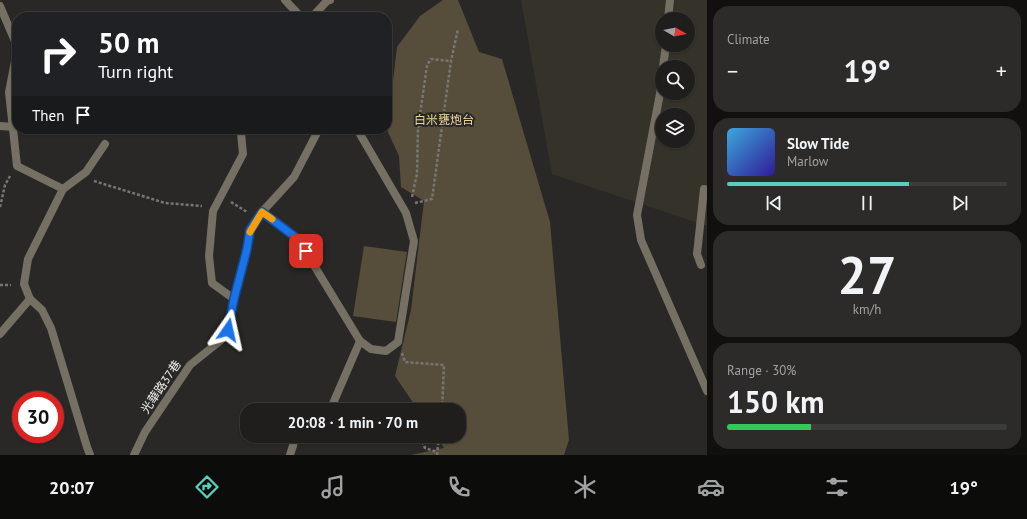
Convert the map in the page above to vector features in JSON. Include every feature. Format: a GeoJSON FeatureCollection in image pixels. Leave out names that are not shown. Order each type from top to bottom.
{"type":"FeatureCollection","features":[{"type":"Feature","properties":{"kind":"street"},"geometry":{"type":"LineString","coordinates":[[4,0],[0,5],[12,34]]}},
{"type":"Feature","properties":{"kind":"street"},"geometry":{"type":"LineString","coordinates":[[285,0],[296,12]]}},
{"type":"Feature","properties":{"kind":"street"},"geometry":{"type":"LineString","coordinates":[[317,12],[327,1],[330,0]]}},
{"type":"Feature","properties":{"kind":"street"},"geometry":{"type":"LineString","coordinates":[[669,12],[670,0]]}},
{"type":"Feature","properties":{"kind":"street"},"geometry":{"type":"LineString","coordinates":[[12,77],[9,92],[12,122]]}},
{"type":"Feature","properties":{"kind":"street"},"geometry":{"type":"LineString","coordinates":[[659,100],[637,215],[641,240],[707,391]]}},
{"type":"Feature","properties":{"kind":"street"},"geometry":{"type":"LineString","coordinates":[[0,126],[12,127]]}},
{"type":"Feature","properties":{"kind":"street"},"geometry":{"type":"LineString","coordinates":[[15,134],[17,166],[63,189]]}},
{"type":"Feature","properties":{"kind":"street"},"geometry":{"type":"LineString","coordinates":[[234,299],[212,283],[209,256],[213,211],[243,154],[241,134]]}},
{"type":"Feature","properties":{"kind":"street","name":"光華路37巷"},"geometry":{"type":"LineString","coordinates":[[134,455],[145,432],[190,365],[220,341],[228,330],[250,230],[262,212],[294,178],[316,134]]}},
{"type":"Feature","properties":{"kind":"street"},"geometry":{"type":"LineString","coordinates":[[262,212],[298,239],[360,341],[371,349],[386,351],[398,342],[414,241],[406,213],[394,200],[360,134]]}},
{"type":"Feature","properties":{"kind":"street"},"geometry":{"type":"LineString","coordinates":[[90,455],[52,328],[42,310],[30,299],[24,284],[28,259],[63,189],[86,172],[105,144]]}},
{"type":"Feature","properties":{"kind":"street"},"geometry":{"type":"LineString","coordinates":[[701,265],[697,254],[704,189],[707,190]]}},
{"type":"Feature","properties":{"kind":"street"},"geometry":{"type":"LineString","coordinates":[[0,334],[30,299]]}},
{"type":"Feature","properties":{"kind":"street"},"geometry":{"type":"LineString","coordinates":[[333,403],[360,341]]}},
{"type":"Feature","properties":{"kind":"street"},"geometry":{"type":"LineString","coordinates":[[290,455],[294,443]]}},
{"type":"Feature","properties":{"kind":"path"},"geometry":{"type":"LineString","coordinates":[[451,61],[431,59],[427,65],[418,129],[417,174],[410,204],[432,198],[451,61],[458,29]]}},
{"type":"Feature","properties":{"kind":"path"},"geometry":{"type":"LineString","coordinates":[[0,208],[5,185],[17,166]]}},
{"type":"Feature","properties":{"kind":"path"},"geometry":{"type":"LineString","coordinates":[[79,177],[164,203],[216,207]]}},
{"type":"Feature","properties":{"kind":"path"},"geometry":{"type":"LineString","coordinates":[[221,196],[257,219]]}},
{"type":"Feature","properties":{"kind":"path"},"geometry":{"type":"LineString","coordinates":[[398,342],[405,362],[444,365],[442,403]]}},
{"type":"Feature","properties":{"kind":"path"},"geometry":{"type":"LineString","coordinates":[[423,443],[426,448],[437,454],[438,443]]}},
{"type":"Feature","properties":{"kind":"shaded area"},"geometry":{"type":"Polygon","coordinates":[[[521,0],[707,0],[707,226],[552,174],[521,0]]]}},
{"type":"Feature","properties":{"kind":"green space","name":"白米甕炮台"},"geometry":{"type":"Polygon","coordinates":[[[443,0],[458,0],[479,52],[502,59],[550,222],[569,440],[564,455],[411,455],[444,448],[441,443],[466,443],[466,403],[413,403],[395,376],[411,310],[424,201],[401,187],[399,156],[389,134],[392,134],[392,88],[397,47],[420,16],[443,0]]]}},
{"type":"Feature","properties":{"kind":"green space"},"geometry":{"type":"Polygon","coordinates":[[[364,246],[407,252],[396,322],[353,316],[364,246]]]}},
{"type":"Feature","properties":{"kind":"slow traffic"},"geometry":{"type":"LineString","coordinates":[[250,232],[262,212],[272,219]]}},
{"type":"Feature","properties":{"kind":"route"},"geometry":{"type":"LineString","coordinates":[[228,330],[250,230],[262,212],[298,239],[306,251]]}}]}
